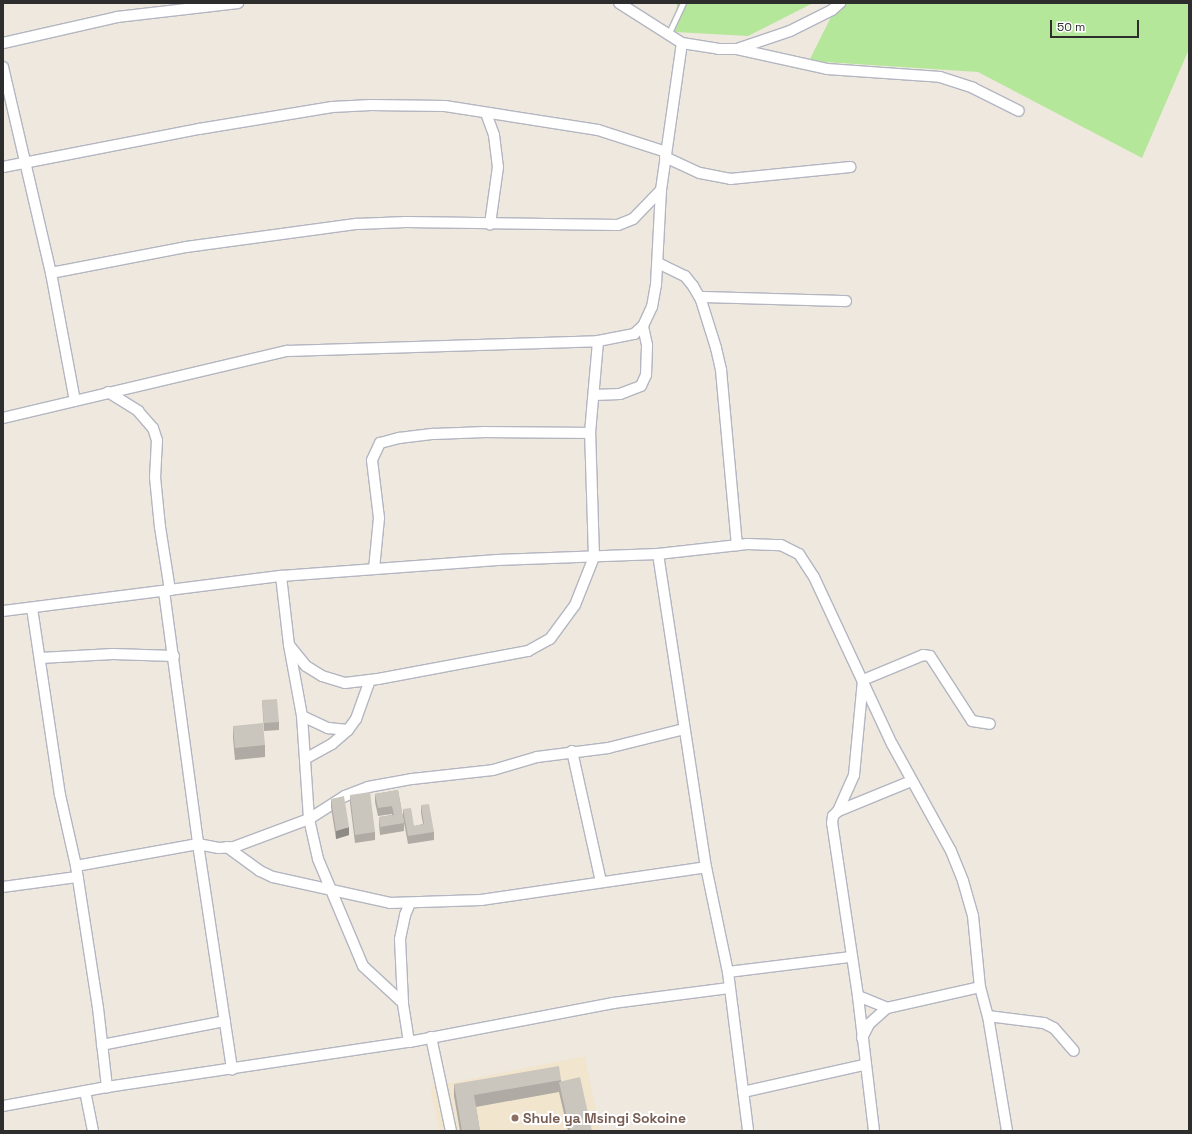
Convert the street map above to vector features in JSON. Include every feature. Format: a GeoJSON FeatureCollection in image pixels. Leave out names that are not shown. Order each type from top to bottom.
{"type":"FeatureCollection","features":[{"type":"Feature","properties":{"kind":"street"},"geometry":{"type":"LineString","coordinates":[[3,44],[145,8],[238,3]]}},
{"type":"Feature","properties":{"kind":"street"},"geometry":{"type":"LineString","coordinates":[[619,3],[682,43],[718,49],[737,49],[828,69],[940,77],[973,88],[1019,111]]}},
{"type":"Feature","properties":{"kind":"street"},"geometry":{"type":"LineString","coordinates":[[737,49],[790,31],[832,10],[840,3]]}},
{"type":"Feature","properties":{"kind":"street"},"geometry":{"type":"LineString","coordinates":[[3,418],[287,351],[598,341],[634,334],[643,326],[652,307],[658,263],[661,190],[665,154],[682,43]]}},
{"type":"Feature","properties":{"kind":"street"},"geometry":{"type":"LineString","coordinates":[[3,67],[27,161],[52,273],[75,401]]}},
{"type":"Feature","properties":{"kind":"street"},"geometry":{"type":"LineString","coordinates":[[3,167],[27,161],[332,107],[414,105],[486,113],[598,130],[665,154],[713,178],[730,179],[850,167]]}},
{"type":"Feature","properties":{"kind":"street"},"geometry":{"type":"LineString","coordinates":[[486,113],[498,153],[490,224]]}},
{"type":"Feature","properties":{"kind":"street"},"geometry":{"type":"LineString","coordinates":[[52,273],[186,247],[357,224],[618,225],[633,219],[661,190]]}},
{"type":"Feature","properties":{"kind":"street"},"geometry":{"type":"LineString","coordinates":[[658,263],[685,276],[700,297],[721,370],[738,545]]}},
{"type":"Feature","properties":{"kind":"street"},"geometry":{"type":"LineString","coordinates":[[700,297],[846,301]]}},
{"type":"Feature","properties":{"kind":"street"},"geometry":{"type":"LineString","coordinates":[[594,395],[620,394],[641,386],[647,369],[647,345],[643,326]]}},
{"type":"Feature","properties":{"kind":"street"},"geometry":{"type":"LineString","coordinates":[[289,645],[306,666],[322,676],[345,683],[370,680],[528,651],[542,645],[550,639],[574,605],[594,557],[590,433],[598,341]]}},
{"type":"Feature","properties":{"kind":"street"},"geometry":{"type":"LineString","coordinates":[[108,392],[138,411],[153,428],[156,440],[155,477],[174,656],[198,844],[232,1069]]}},
{"type":"Feature","properties":{"kind":"street"},"geometry":{"type":"LineString","coordinates":[[374,569],[379,518],[372,460],[376,449],[386,440],[485,432],[590,433]]}},
{"type":"Feature","properties":{"kind":"street"},"geometry":{"type":"LineString","coordinates":[[3,611],[281,576],[497,560],[658,554],[738,545],[780,545],[799,554],[814,577],[911,781],[951,851],[963,880],[973,916],[980,986],[988,1016],[1007,1131]]}},
{"type":"Feature","properties":{"kind":"street"},"geometry":{"type":"LineString","coordinates":[[658,554],[706,867],[728,972],[748,1131]]}},
{"type":"Feature","properties":{"kind":"street"},"geometry":{"type":"LineString","coordinates":[[281,576],[289,645],[302,716],[309,819],[318,859],[363,966],[403,1003]]}},
{"type":"Feature","properties":{"kind":"street"},"geometry":{"type":"LineString","coordinates":[[32,608],[60,796],[78,877],[107,1087]]}},
{"type":"Feature","properties":{"kind":"street"},"geometry":{"type":"LineString","coordinates":[[40,658],[113,654],[174,656]]}},
{"type":"Feature","properties":{"kind":"street"},"geometry":{"type":"LineString","coordinates":[[863,680],[923,655],[930,656],[972,721],[990,724]]}},
{"type":"Feature","properties":{"kind":"street"},"geometry":{"type":"LineString","coordinates":[[305,759],[332,744],[348,730],[356,719],[370,680]]}},
{"type":"Feature","properties":{"kind":"street"},"geometry":{"type":"LineString","coordinates":[[838,811],[854,774],[863,680]]}},
{"type":"Feature","properties":{"kind":"street"},"geometry":{"type":"LineString","coordinates":[[302,716],[328,728],[348,730]]}},
{"type":"Feature","properties":{"kind":"street"},"geometry":{"type":"LineString","coordinates":[[76,866],[198,844],[227,848],[254,841],[309,819],[345,796],[368,787],[412,779],[493,770],[537,756],[608,748],[684,729]]}},
{"type":"Feature","properties":{"kind":"street"},"geometry":{"type":"LineString","coordinates":[[572,751],[601,882]]}},
{"type":"Feature","properties":{"kind":"street"},"geometry":{"type":"LineString","coordinates":[[874,1131],[864,1065],[858,996],[851,957],[832,816],[838,811],[911,781]]}},
{"type":"Feature","properties":{"kind":"street"},"geometry":{"type":"LineString","coordinates":[[227,848],[260,871],[273,877],[390,903],[481,900],[706,867]]}},
{"type":"Feature","properties":{"kind":"street"},"geometry":{"type":"LineString","coordinates":[[3,887],[78,877]]}},
{"type":"Feature","properties":{"kind":"street"},"geometry":{"type":"LineString","coordinates":[[409,1042],[403,1003],[400,939],[404,914],[410,903]]}},
{"type":"Feature","properties":{"kind":"street"},"geometry":{"type":"LineString","coordinates":[[728,972],[851,957]]}},
{"type":"Feature","properties":{"kind":"street"},"geometry":{"type":"LineString","coordinates":[[862,1038],[869,1024],[887,1008],[980,986]]}},
{"type":"Feature","properties":{"kind":"street"},"geometry":{"type":"LineString","coordinates":[[3,1106],[107,1087],[409,1042],[613,1003],[730,988]]}},
{"type":"Feature","properties":{"kind":"street"},"geometry":{"type":"LineString","coordinates":[[858,996],[887,1008]]}},
{"type":"Feature","properties":{"kind":"street"},"geometry":{"type":"LineString","coordinates":[[988,1016],[1044,1022],[1054,1028],[1074,1051]]}},
{"type":"Feature","properties":{"kind":"street"},"geometry":{"type":"LineString","coordinates":[[102,1045],[225,1021]]}},
{"type":"Feature","properties":{"kind":"street"},"geometry":{"type":"LineString","coordinates":[[431,1037],[451,1131]]}},
{"type":"Feature","properties":{"kind":"street"},"geometry":{"type":"LineString","coordinates":[[743,1092],[864,1065]]}},
{"type":"Feature","properties":{"kind":"street"},"geometry":{"type":"LineString","coordinates":[[85,1091],[93,1131]]}},
{"type":"Feature","properties":{"kind":"lane"},"geometry":{"type":"LineString","coordinates":[[668,35],[683,3]]}},
{"type":"Feature","properties":{"kind":"shaded area"},"geometry":{"type":"Polygon","coordinates":[[[585,1056],[600,1131],[439,1131],[430,1087],[585,1056]]]}},
{"type":"Feature","properties":{"kind":"green space"},"geometry":{"type":"Polygon","coordinates":[[[677,3],[813,3],[748,36],[675,32],[677,3]]]}},
{"type":"Feature","properties":{"kind":"green space"},"geometry":{"type":"Polygon","coordinates":[[[838,3],[1189,3],[1189,49],[1142,158],[978,72],[809,61],[838,3]]]}},
{"type":"Feature","properties":{"kind":"building"},"geometry":{"type":"Polygon","coordinates":[[[277,699],[279,722],[264,723],[262,700],[277,699]]]}},
{"type":"Feature","properties":{"kind":"building"},"geometry":{"type":"Polygon","coordinates":[[[263,723],[265,745],[235,748],[233,726],[263,723]]]}},
{"type":"Feature","properties":{"kind":"building"},"geometry":{"type":"Polygon","coordinates":[[[398,790],[404,823],[380,827],[379,817],[394,815],[392,806],[378,808],[375,794],[398,790]]]}},
{"type":"Feature","properties":{"kind":"building"},"geometry":{"type":"Polygon","coordinates":[[[370,792],[375,832],[355,835],[350,795],[370,792]]]}},
{"type":"Feature","properties":{"kind":"building"},"geometry":{"type":"Polygon","coordinates":[[[344,796],[349,827],[336,831],[331,799],[344,796]]]}},
{"type":"Feature","properties":{"kind":"building"},"geometry":{"type":"Polygon","coordinates":[[[429,804],[434,832],[408,836],[403,809],[411,808],[414,826],[424,824],[421,805],[429,804]]]}},
{"type":"Feature","properties":{"kind":"building"},"geometry":{"type":"Polygon","coordinates":[[[559,1066],[561,1080],[474,1095],[480,1131],[462,1131],[454,1084],[559,1066]]]}},
{"type":"Feature","properties":{"kind":"building"},"geometry":{"type":"Polygon","coordinates":[[[580,1077],[592,1131],[570,1131],[559,1082],[580,1077]]]}},
{"type":"Feature","properties":{"kind":"place","name":"Shule ya Msingi Sokoine"},"geometry":{"type":"Point","coordinates":[515,1118]}}]}
